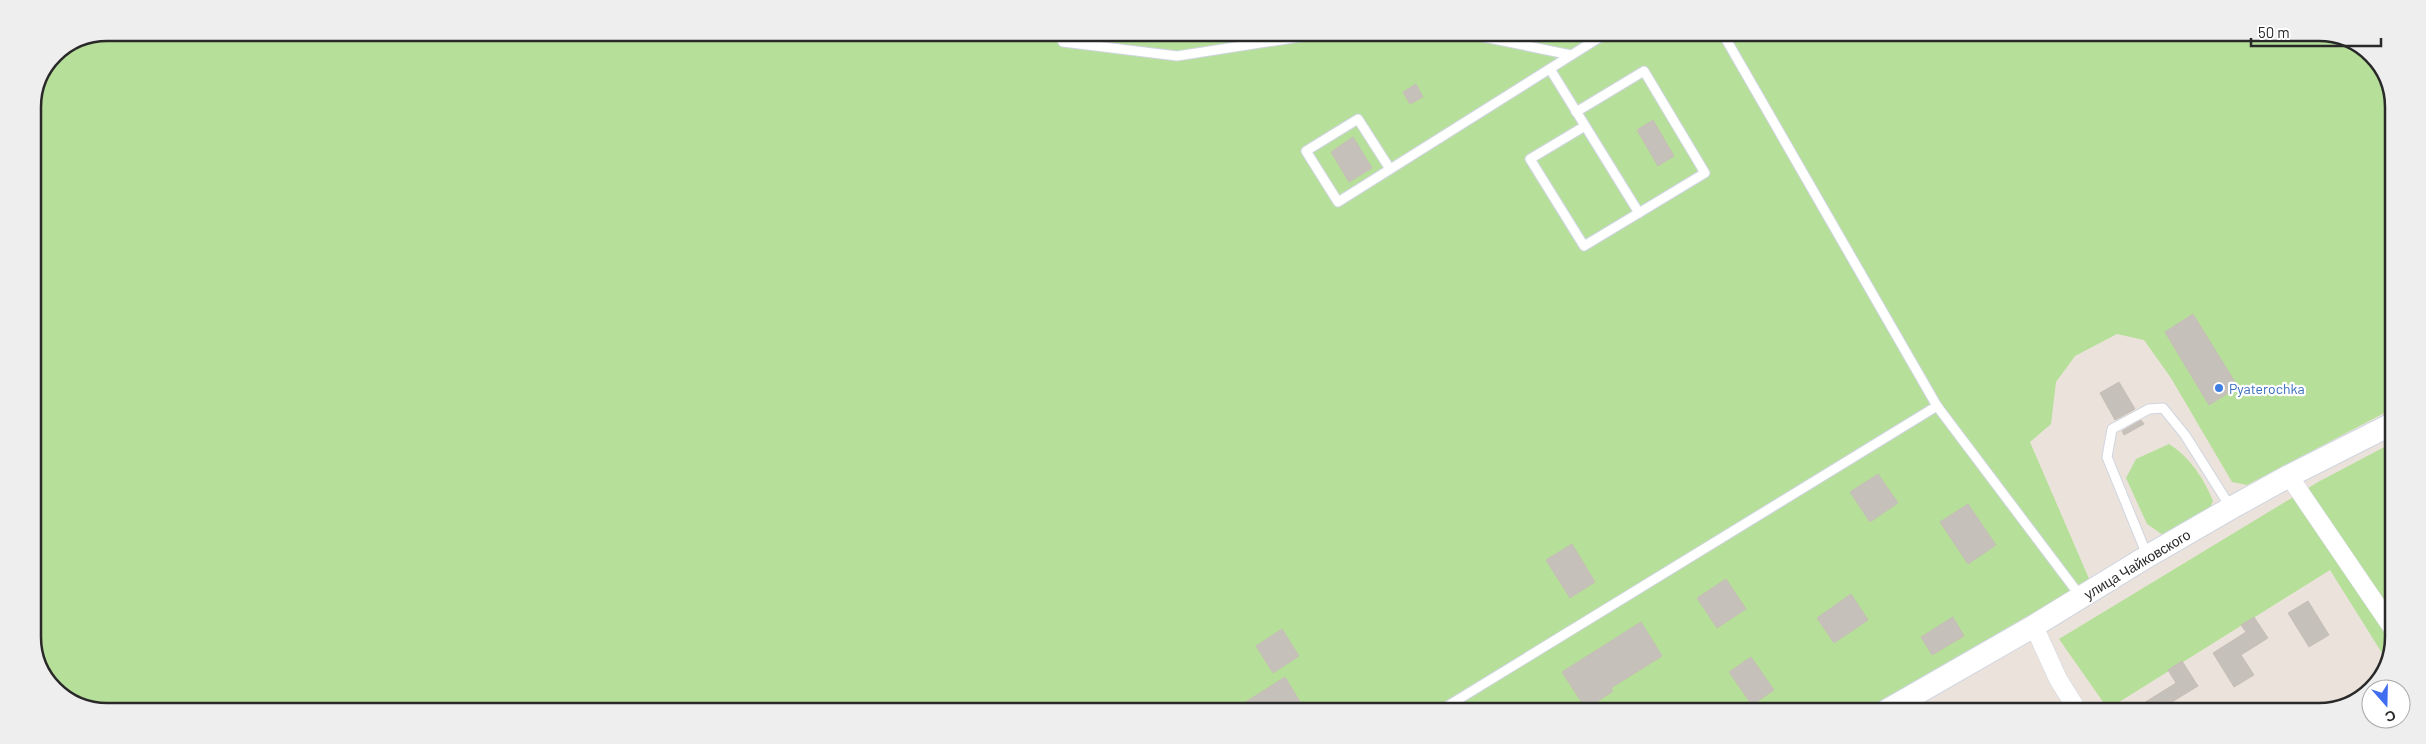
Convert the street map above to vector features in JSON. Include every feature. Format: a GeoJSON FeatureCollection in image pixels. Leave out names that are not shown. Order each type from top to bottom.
{"type":"FeatureCollection","features":[{"type":"Feature","properties":{"kind":"street","name":"улица Чайковского"},"geometry":{"type":"LineString","coordinates":[[1900,703],[2034,626],[2231,508],[2289,476],[2385,428]]}},
{"type":"Feature","properties":{"kind":"street"},"geometry":{"type":"LineString","coordinates":[[2289,476],[2385,617]]}},
{"type":"Feature","properties":{"kind":"street"},"geometry":{"type":"LineString","coordinates":[[2034,626],[2058,679],[2073,703]]}},
{"type":"Feature","properties":{"kind":"lane"},"geometry":{"type":"LineString","coordinates":[[1063,41],[1177,56],[1274,41]]}},
{"type":"Feature","properties":{"kind":"lane"},"geometry":{"type":"LineString","coordinates":[[1503,41],[1571,55]]}},
{"type":"Feature","properties":{"kind":"lane"},"geometry":{"type":"LineString","coordinates":[[1390,169],[1358,119],[1306,151],[1338,202],[1594,41]]}},
{"type":"Feature","properties":{"kind":"lane"},"geometry":{"type":"LineString","coordinates":[[1727,41],[1937,406],[2081,597]]}},
{"type":"Feature","properties":{"kind":"lane"},"geometry":{"type":"LineString","coordinates":[[1550,69],[1639,213]]}},
{"type":"Feature","properties":{"kind":"lane"},"geometry":{"type":"LineString","coordinates":[[1576,112],[1644,71],[1705,172],[1584,246],[1530,159],[1585,126]]}},
{"type":"Feature","properties":{"kind":"lane"},"geometry":{"type":"LineString","coordinates":[[1452,703],[1937,406]]}},
{"type":"Feature","properties":{"kind":"lane"},"geometry":{"type":"LineString","coordinates":[[2148,556],[2107,457],[2112,429],[2149,409],[2164,408],[2185,435],[2231,508]]}},
{"type":"Feature","properties":{"kind":"green space"},"geometry":{"type":"Polygon","coordinates":[[[107,41],[2319,41],[2348,48],[2362,58],[2376,74],[2385,103],[2385,413],[2247,485],[2232,482],[2171,378],[2144,340],[2117,334],[2075,356],[2056,382],[2051,424],[2030,442],[2090,581],[1880,703],[107,703],[90,700],[71,692],[55,677],[48,666],[41,641],[41,107],[43,94],[46,82],[52,71],[71,52],[82,46],[107,41]]]}},
{"type":"Feature","properties":{"kind":"green space"},"geometry":{"type":"Polygon","coordinates":[[[2169,444],[2177,449],[2196,469],[2213,501],[2209,510],[2163,535],[2147,524],[2126,478],[2136,459],[2169,444]]]}},
{"type":"Feature","properties":{"kind":"green space"},"geometry":{"type":"Polygon","coordinates":[[[2385,447],[2385,637],[2382,653],[2330,570],[2118,703],[2104,703],[2059,639],[2318,482],[2385,447]]]}},
{"type":"Feature","properties":{"kind":"building"},"geometry":{"type":"Polygon","coordinates":[[[1416,84],[1423,97],[1410,104],[1403,92],[1416,84]]]}},
{"type":"Feature","properties":{"kind":"building"},"geometry":{"type":"Polygon","coordinates":[[[1653,120],[1674,156],[1658,166],[1637,130],[1653,120]]]}},
{"type":"Feature","properties":{"kind":"building"},"geometry":{"type":"Polygon","coordinates":[[[1353,137],[1372,168],[1349,182],[1331,152],[1353,137]]]}},
{"type":"Feature","properties":{"kind":"building"},"geometry":{"type":"Polygon","coordinates":[[[2193,314],[2238,387],[2209,405],[2165,332],[2193,314]]]}},
{"type":"Feature","properties":{"kind":"building"},"geometry":{"type":"Polygon","coordinates":[[[2119,382],[2135,409],[2115,420],[2100,393],[2119,382]]]}},
{"type":"Feature","properties":{"kind":"building"},"geometry":{"type":"Polygon","coordinates":[[[2141,420],[2144,424],[2124,435],[2122,431],[2141,420]]]}},
{"type":"Feature","properties":{"kind":"building"},"geometry":{"type":"Polygon","coordinates":[[[1878,474],[1898,503],[1870,522],[1850,492],[1878,474]]]}},
{"type":"Feature","properties":{"kind":"building"},"geometry":{"type":"Polygon","coordinates":[[[1968,504],[1996,545],[1968,564],[1940,522],[1968,504]]]}},
{"type":"Feature","properties":{"kind":"building"},"geometry":{"type":"Polygon","coordinates":[[[1572,544],[1595,582],[1570,598],[1546,560],[1572,544]]]}},
{"type":"Feature","properties":{"kind":"building"},"geometry":{"type":"Polygon","coordinates":[[[1726,579],[1746,609],[1717,628],[1697,598],[1726,579]]]}},
{"type":"Feature","properties":{"kind":"building"},"geometry":{"type":"Polygon","coordinates":[[[1851,594],[1868,620],[1834,643],[1817,618],[1851,594]]]}},
{"type":"Feature","properties":{"kind":"building"},"geometry":{"type":"Polygon","coordinates":[[[2308,601],[2329,635],[2309,647],[2288,613],[2308,601]]]}},
{"type":"Feature","properties":{"kind":"building"},"geometry":{"type":"Polygon","coordinates":[[[1953,617],[1964,636],[1932,655],[1921,637],[1953,617]]]}},
{"type":"Feature","properties":{"kind":"building"},"geometry":{"type":"Polygon","coordinates":[[[2254,617],[2268,638],[2241,655],[2254,675],[2234,687],[2213,653],[2246,632],[2241,625],[2254,617]]]}},
{"type":"Feature","properties":{"kind":"building"},"geometry":{"type":"Polygon","coordinates":[[[1641,622],[1662,656],[1611,688],[1613,691],[1595,703],[1582,703],[1562,672],[1641,622]]]}},
{"type":"Feature","properties":{"kind":"building"},"geometry":{"type":"Polygon","coordinates":[[[1282,629],[1299,656],[1273,673],[1256,646],[1282,629]]]}},
{"type":"Feature","properties":{"kind":"building"},"geometry":{"type":"Polygon","coordinates":[[[1751,657],[1774,690],[1755,703],[1751,703],[1729,672],[1751,657]]]}},
{"type":"Feature","properties":{"kind":"building"},"geometry":{"type":"Polygon","coordinates":[[[2182,661],[2198,686],[2170,703],[2144,703],[2176,683],[2168,670],[2182,661]]]}},
{"type":"Feature","properties":{"kind":"building"},"geometry":{"type":"Polygon","coordinates":[[[1285,677],[1301,703],[1244,703],[1285,677]]]}},
{"type":"Feature","properties":{"kind":"place","name":"Pyaterochka"},"geometry":{"type":"Point","coordinates":[2219,388]}}]}
